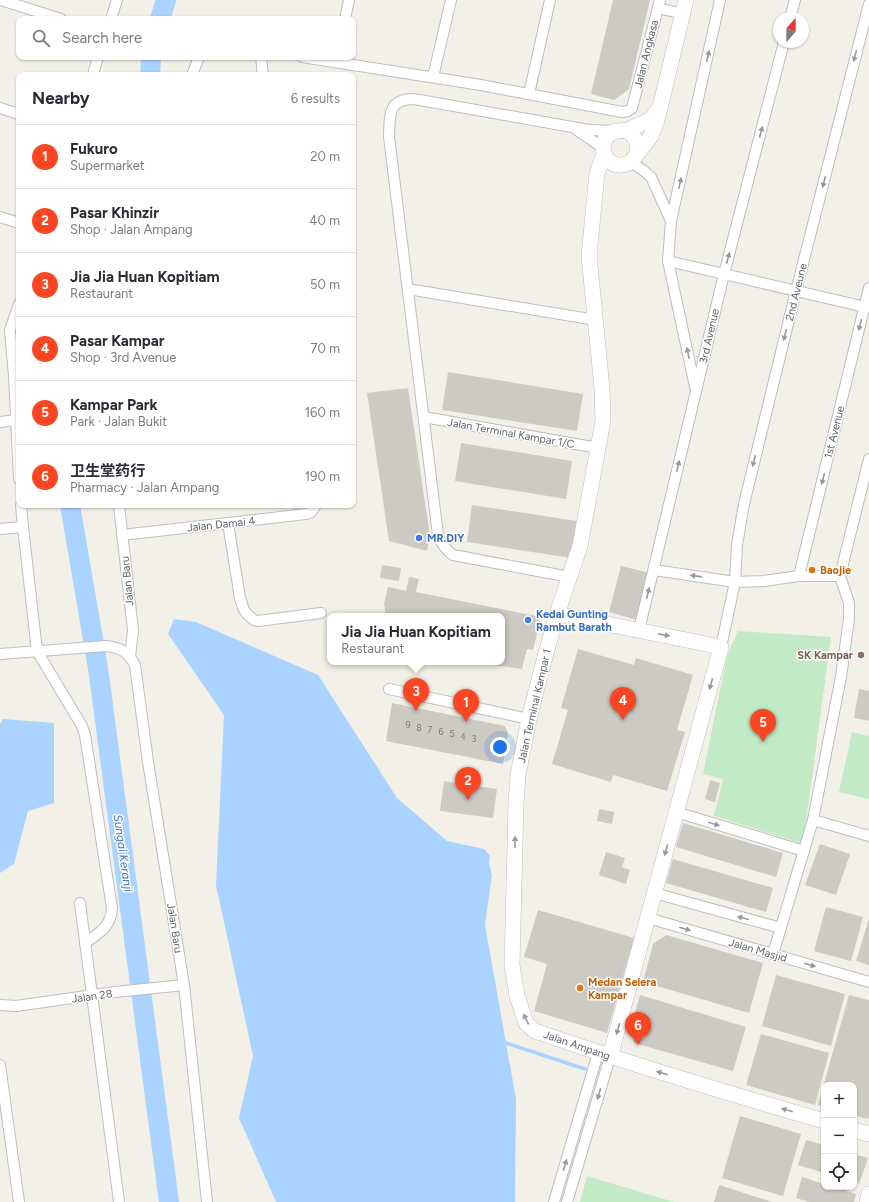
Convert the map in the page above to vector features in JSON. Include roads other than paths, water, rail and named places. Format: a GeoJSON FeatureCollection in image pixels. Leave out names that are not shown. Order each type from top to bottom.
{"type":"FeatureCollection","features":[{"type":"Feature","properties":{"kind":"street"},"geometry":{"type":"LineString","coordinates":[[112,16],[117,0]]}},
{"type":"Feature","properties":{"kind":"street"},"geometry":{"type":"LineString","coordinates":[[346,16],[349,0]]}},
{"type":"Feature","properties":{"kind":"street"},"geometry":{"type":"LineString","coordinates":[[433,77],[451,0]]}},
{"type":"Feature","properties":{"kind":"street"},"geometry":{"type":"LineString","coordinates":[[342,60],[529,94],[550,0]]}},
{"type":"Feature","properties":{"kind":"street"},"geometry":{"type":"LineString","coordinates":[[696,391],[668,262],[671,221],[720,0]]}},
{"type":"Feature","properties":{"kind":"street"},"geometry":{"type":"LineString","coordinates":[[792,12],[795,0]]}},
{"type":"Feature","properties":{"kind":"street"},"geometry":{"type":"LineString","coordinates":[[5,1],[52,16]]}},
{"type":"Feature","properties":{"kind":"street"},"geometry":{"type":"LineString","coordinates":[[571,127],[592,140],[603,151],[610,162],[615,165],[621,165],[634,157],[652,136],[684,7],[659,4]]}},
{"type":"Feature","properties":{"kind":"street","name":"Jalan Angkasa"},"geometry":{"type":"LineString","coordinates":[[529,94],[622,112],[628,111],[632,108],[659,4]]}},
{"type":"Feature","properties":{"kind":"street","name":"2nd Aveune"},"geometry":{"type":"LineString","coordinates":[[721,647],[734,582],[737,545],[744,504],[796,291],[865,33],[869,4]]}},
{"type":"Feature","properties":{"kind":"street","name":"3rd Avenue"},"geometry":{"type":"LineString","coordinates":[[639,630],[724,274],[782,48]]}},
{"type":"Feature","properties":{"kind":"street"},"geometry":{"type":"LineString","coordinates":[[94,72],[97,60]]}},
{"type":"Feature","properties":{"kind":"street"},"geometry":{"type":"LineString","coordinates":[[193,72],[198,60]]}},
{"type":"Feature","properties":{"kind":"street"},"geometry":{"type":"LineString","coordinates":[[260,60],[262,72]]}},
{"type":"Feature","properties":{"kind":"street"},"geometry":{"type":"LineString","coordinates":[[570,576],[453,555],[441,544],[438,535],[389,138],[390,118],[393,107],[396,103],[406,99],[414,99],[602,132],[620,131],[630,133],[637,142],[634,157],[650,177],[671,221]]}},
{"type":"Feature","properties":{"kind":"street"},"geometry":{"type":"LineString","coordinates":[[0,108],[16,113]]}},
{"type":"Feature","properties":{"kind":"street"},"geometry":{"type":"LineString","coordinates":[[596,195],[597,173],[606,138],[650,119],[660,108]]}},
{"type":"Feature","properties":{"kind":"street"},"geometry":{"type":"LineString","coordinates":[[596,195],[603,179],[609,170],[615,165]]}},
{"type":"Feature","properties":{"kind":"street","name":"Jalan Terminal Kampar 1"},"geometry":{"type":"LineString","coordinates":[[518,775],[529,719],[543,664],[557,614],[580,546],[603,420],[602,388],[589,256],[596,195]]}},
{"type":"Feature","properties":{"kind":"street"},"geometry":{"type":"LineString","coordinates":[[0,216],[16,222]]}},
{"type":"Feature","properties":{"kind":"street"},"geometry":{"type":"LineString","coordinates":[[668,262],[867,307]]}},
{"type":"Feature","properties":{"kind":"street","name":"1st Avenue"},"geometry":{"type":"LineString","coordinates":[[799,576],[867,307],[869,288]]}},
{"type":"Feature","properties":{"kind":"street"},"geometry":{"type":"LineString","coordinates":[[408,289],[596,320]]}},
{"type":"Feature","properties":{"kind":"street"},"geometry":{"type":"LineString","coordinates":[[0,422],[16,420],[10,330],[16,313]]}},
{"type":"Feature","properties":{"kind":"street"},"geometry":{"type":"LineString","coordinates":[[0,326],[10,330]]}},
{"type":"Feature","properties":{"kind":"street","name":"Jalan Terminal Kampar 1/C"},"geometry":{"type":"LineString","coordinates":[[424,417],[598,448]]}},
{"type":"Feature","properties":{"kind":"street"},"geometry":{"type":"LineString","coordinates":[[773,954],[813,820],[841,677],[849,619],[849,603],[840,576],[869,459]]}},
{"type":"Feature","properties":{"kind":"street"},"geometry":{"type":"LineString","coordinates":[[21,508],[37,651],[77,716],[85,735],[112,908],[109,922],[100,933],[85,943]]}},
{"type":"Feature","properties":{"kind":"street","name":"Jalan Baru"},"geometry":{"type":"LineString","coordinates":[[119,508],[133,630],[130,657],[135,665],[148,762],[184,985],[207,1202]]}},
{"type":"Feature","properties":{"kind":"street","name":"Jalan Damai 4"},"geometry":{"type":"LineString","coordinates":[[122,535],[306,514],[311,512],[314,508]]}},
{"type":"Feature","properties":{"kind":"street"},"geometry":{"type":"LineString","coordinates":[[228,523],[240,598],[246,614],[258,621],[321,613]]}},
{"type":"Feature","properties":{"kind":"street"},"geometry":{"type":"LineString","coordinates":[[0,529],[23,527]]}},
{"type":"Feature","properties":{"kind":"street"},"geometry":{"type":"LineString","coordinates":[[654,570],[734,582],[764,581],[799,576],[840,576]]}},
{"type":"Feature","properties":{"kind":"street"},"geometry":{"type":"LineString","coordinates":[[554,1202],[604,1055],[648,918],[721,647],[557,614]]}},
{"type":"Feature","properties":{"kind":"street"},"geometry":{"type":"LineString","coordinates":[[0,654],[106,646],[118,648],[130,657]]}},
{"type":"Feature","properties":{"kind":"street"},"geometry":{"type":"LineString","coordinates":[[389,689],[529,719]]}},
{"type":"Feature","properties":{"kind":"street","name":"Jalan Ampang"},"geometry":{"type":"LineString","coordinates":[[518,775],[512,965],[518,996],[526,1023],[535,1031],[604,1055],[736,1096],[821,1120]]}},
{"type":"Feature","properties":{"kind":"street"},"geometry":{"type":"LineString","coordinates":[[676,812],[804,851]]}},
{"type":"Feature","properties":{"kind":"street"},"geometry":{"type":"LineString","coordinates":[[813,820],[869,836]]}},
{"type":"Feature","properties":{"kind":"street"},"geometry":{"type":"LineString","coordinates":[[654,893],[781,928]]}},
{"type":"Feature","properties":{"kind":"street"},"geometry":{"type":"LineString","coordinates":[[80,903],[119,1202]]}},
{"type":"Feature","properties":{"kind":"street","name":"Jalan Masjid"},"geometry":{"type":"LineString","coordinates":[[648,918],[869,982]]}},
{"type":"Feature","properties":{"kind":"street","name":"Jalan 28"},"geometry":{"type":"LineString","coordinates":[[0,1005],[16,1006],[115,992],[184,985]]}},
{"type":"Feature","properties":{"kind":"street"},"geometry":{"type":"LineString","coordinates":[[568,1202],[604,1055]]}},
{"type":"Feature","properties":{"kind":"street"},"geometry":{"type":"LineString","coordinates":[[0,1065],[19,1202]]}},
{"type":"Feature","properties":{"kind":"street"},"geometry":{"type":"LineString","coordinates":[[857,1131],[869,1134]]}},
{"type":"Feature","properties":{"kind":"street"},"geometry":{"type":"LineString","coordinates":[[867,1202],[869,1194]]}},
{"type":"Feature","properties":{"kind":"water"},"geometry":{"type":"Polygon","coordinates":[[[174,619],[196,622],[318,675],[397,798],[447,841],[484,849],[490,856],[489,863],[492,875],[485,925],[516,1099],[515,1202],[276,1202],[239,1118],[253,1056],[216,885],[224,715],[168,634],[174,619]]]}},
{"type":"Feature","properties":{"kind":"water"},"geometry":{"type":"Polygon","coordinates":[[[3,719],[54,723],[54,803],[28,811],[14,864],[0,873],[0,724],[3,719]]]}},
{"type":"Feature","properties":{"kind":"waterway","name":"Sungai Keranji"},"geometry":{"type":"LineString","coordinates":[[161,16],[166,0]]}},
{"type":"Feature","properties":{"kind":"waterway","name":"Sungai Keranji"},"geometry":{"type":"LineString","coordinates":[[150,72],[151,60]]}},
{"type":"Feature","properties":{"kind":"waterway","name":"Sungai Keranji"},"geometry":{"type":"LineString","coordinates":[[71,508],[98,668],[169,1202]]}},
{"type":"Feature","properties":{"kind":"waterway"},"geometry":{"type":"LineString","coordinates":[[506,1043],[585,1069]]}},
{"type":"Feature","properties":{"kind":"place","name":"MR.DIY"},"geometry":{"type":"Point","coordinates":[419,538]}},
{"type":"Feature","properties":{"kind":"place","name":"Baojie"},"geometry":{"type":"Point","coordinates":[812,570]}},
{"type":"Feature","properties":{"kind":"place","name":"Kedai Gunting Rambut Barath"},"geometry":{"type":"Point","coordinates":[528,620]}},
{"type":"Feature","properties":{"kind":"place","name":"SK Kampar"},"geometry":{"type":"Point","coordinates":[861,655]}},
{"type":"Feature","properties":{"kind":"place","name":"Jia Jia Huan Kopitiam"},"geometry":{"type":"Point","coordinates":[416,711]}},
{"type":"Feature","properties":{"kind":"place","name":"Pasar Kampar"},"geometry":{"type":"Point","coordinates":[623,720]}},
{"type":"Feature","properties":{"kind":"place","name":"Fukuro"},"geometry":{"type":"Point","coordinates":[466,722]}},
{"type":"Feature","properties":{"kind":"place","name":"Kampar Park"},"geometry":{"type":"Point","coordinates":[763,742]}},
{"type":"Feature","properties":{"kind":"place","name":"Pasar Khinzir"},"geometry":{"type":"Point","coordinates":[468,800]}},
{"type":"Feature","properties":{"kind":"place","name":"Medan Selera Kampar"},"geometry":{"type":"Point","coordinates":[580,988]}},
{"type":"Feature","properties":{"kind":"place","name":"卫生堂药行"},"geometry":{"type":"Point","coordinates":[638,1045]}}]}
